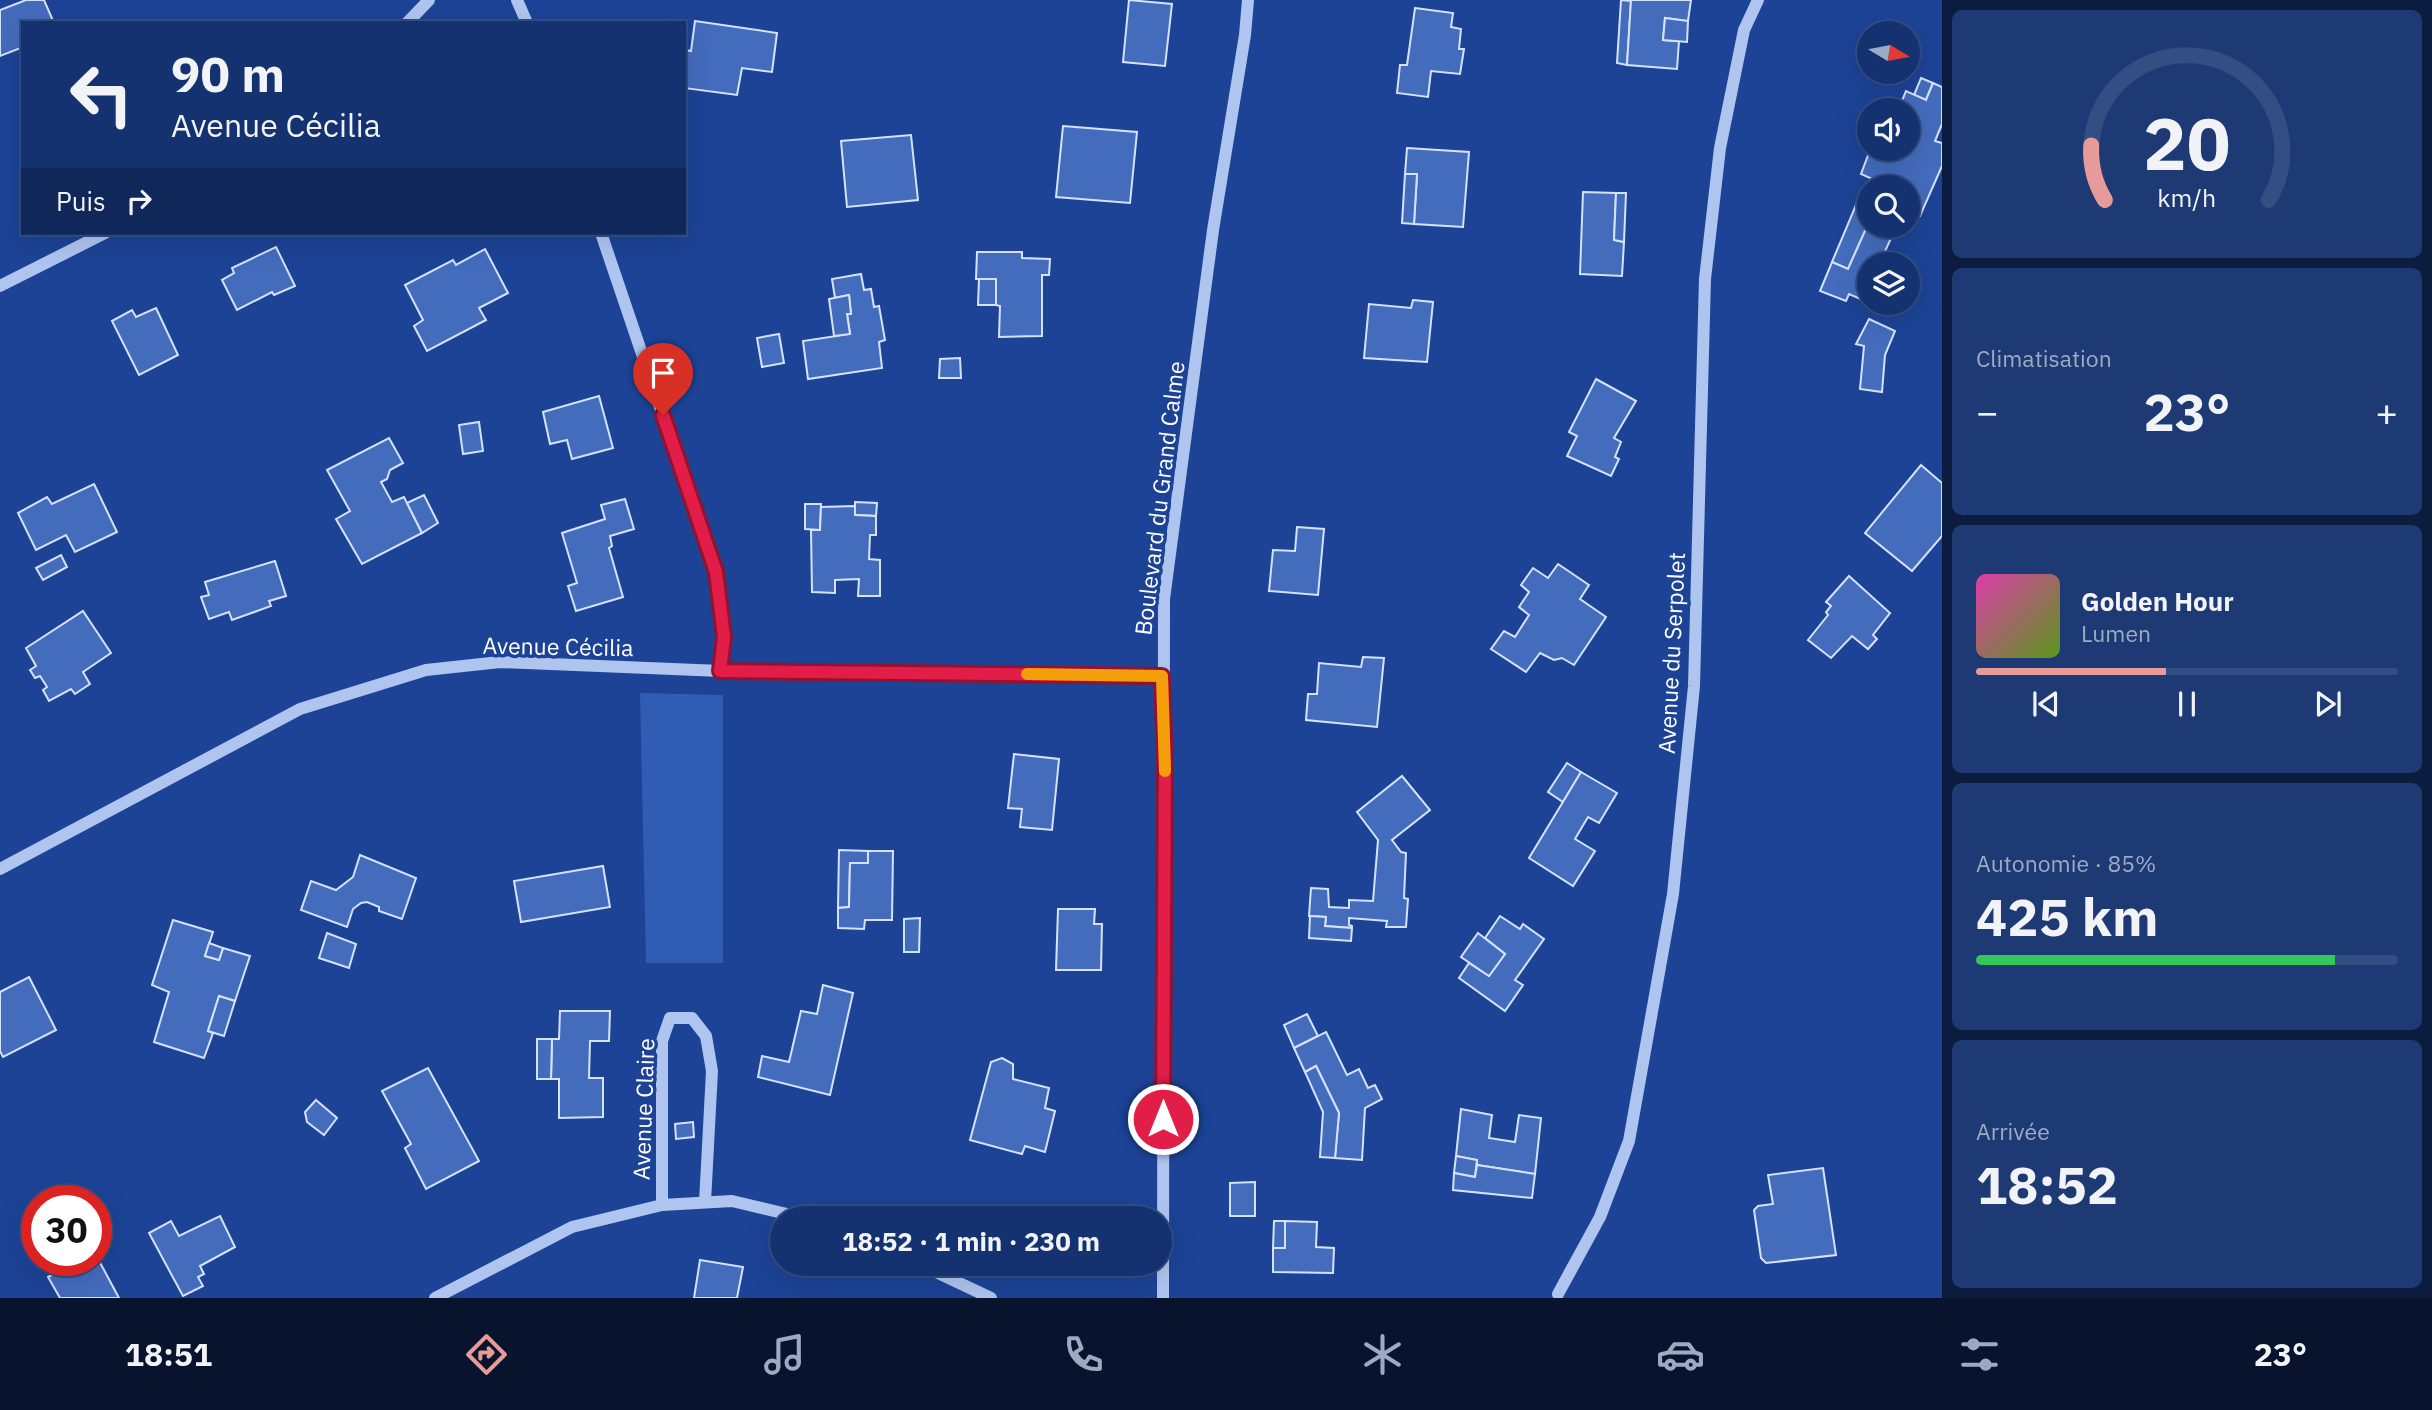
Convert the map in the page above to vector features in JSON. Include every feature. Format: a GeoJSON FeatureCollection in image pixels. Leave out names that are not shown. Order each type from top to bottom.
{"type":"FeatureCollection","features":[{"type":"Feature","properties":{"kind":"street"},"geometry":{"type":"LineString","coordinates":[[409,21],[429,0]]}},
{"type":"Feature","properties":{"kind":"street"},"geometry":{"type":"LineString","coordinates":[[517,0],[526,21]]}},
{"type":"Feature","properties":{"kind":"street","name":"Boulevard du Grand Calme"},"geometry":{"type":"LineString","coordinates":[[1163,1298],[1164,599],[1213,230],[1245,35],[1248,0]]}},
{"type":"Feature","properties":{"kind":"street","name":"Avenue du Serpolet"},"geometry":{"type":"LineString","coordinates":[[1557,1297],[1600,1217],[1629,1141],[1673,894],[1694,686],[1706,279],[1720,148],[1744,30],[1758,0]]}},
{"type":"Feature","properties":{"kind":"street"},"geometry":{"type":"LineString","coordinates":[[0,286],[100,235]]}},
{"type":"Feature","properties":{"kind":"street"},"geometry":{"type":"LineString","coordinates":[[602,235],[716,572],[724,637],[720,671]]}},
{"type":"Feature","properties":{"kind":"street","name":"Avenue Cécilia"},"geometry":{"type":"LineString","coordinates":[[0,869],[300,709],[426,670],[500,663],[720,671],[1162,676]]}},
{"type":"Feature","properties":{"kind":"street","name":"Avenue Claire"},"geometry":{"type":"LineString","coordinates":[[662,1205],[662,1041],[670,1018],[692,1018],[706,1036],[712,1071],[705,1202]]}},
{"type":"Feature","properties":{"kind":"street","name":"Avenue Claire"},"geometry":{"type":"LineString","coordinates":[[435,1298],[572,1227],[662,1205],[732,1201],[770,1210]]}},
{"type":"Feature","properties":{"kind":"street"},"geometry":{"type":"LineString","coordinates":[[944,1276],[991,1298]]}},
{"type":"Feature","properties":{"kind":"shaded area"},"geometry":{"type":"Polygon","coordinates":[[[640,693],[723,695],[723,963],[646,963],[640,693]]]}},
{"type":"Feature","properties":{"kind":"building"},"geometry":{"type":"Polygon","coordinates":[[[26,0],[44,0],[53,21],[21,21],[21,48],[0,56],[0,10],[26,0]]]}},
{"type":"Feature","properties":{"kind":"building"},"geometry":{"type":"Polygon","coordinates":[[[1129,0],[1172,4],[1165,66],[1123,62],[1129,0]]]}},
{"type":"Feature","properties":{"kind":"building"},"geometry":{"type":"Polygon","coordinates":[[[1621,0],[1631,1],[1627,65],[1617,63],[1621,0]]]}},
{"type":"Feature","properties":{"kind":"building"},"geometry":{"type":"Polygon","coordinates":[[[1631,0],[1691,0],[1688,21],[1665,18],[1663,40],[1679,41],[1677,69],[1627,65],[1631,0]]]}},
{"type":"Feature","properties":{"kind":"building"},"geometry":{"type":"Polygon","coordinates":[[[1415,8],[1453,13],[1451,27],[1461,29],[1459,49],[1464,49],[1460,74],[1431,71],[1428,97],[1397,93],[1400,65],[1407,65],[1415,8]]]}},
{"type":"Feature","properties":{"kind":"building"},"geometry":{"type":"Polygon","coordinates":[[[1665,18],[1688,21],[1687,42],[1663,40],[1665,18]]]}},
{"type":"Feature","properties":{"kind":"building"},"geometry":{"type":"Polygon","coordinates":[[[695,21],[777,33],[772,72],[742,68],[737,95],[686,88],[686,50],[691,51],[695,21]]]}},
{"type":"Feature","properties":{"kind":"building"},"geometry":{"type":"Polygon","coordinates":[[[1921,78],[1933,83],[1926,100],[1914,95],[1921,78]]]}},
{"type":"Feature","properties":{"kind":"building"},"geometry":{"type":"Polygon","coordinates":[[[1933,83],[1942,87],[1942,124],[1935,141],[1942,143],[1942,166],[1920,216],[1920,175],[1861,174],[1866,161],[1920,161],[1920,98],[1903,98],[1906,91],[1926,100],[1933,83]]]}},
{"type":"Feature","properties":{"kind":"building"},"geometry":{"type":"Polygon","coordinates":[[[1063,126],[1137,132],[1130,203],[1056,197],[1063,126]]]}},
{"type":"Feature","properties":{"kind":"building"},"geometry":{"type":"Polygon","coordinates":[[[911,135],[918,200],[847,207],[841,141],[911,135]]]}},
{"type":"Feature","properties":{"kind":"building"},"geometry":{"type":"Polygon","coordinates":[[[1407,148],[1469,152],[1463,227],[1414,224],[1417,174],[1405,174],[1407,148]]]}},
{"type":"Feature","properties":{"kind":"building"},"geometry":{"type":"Polygon","coordinates":[[[1405,174],[1417,174],[1414,224],[1402,223],[1405,174]]]}},
{"type":"Feature","properties":{"kind":"building"},"geometry":{"type":"Polygon","coordinates":[[[1583,192],[1616,193],[1614,240],[1624,242],[1622,276],[1580,274],[1583,192]]]}},
{"type":"Feature","properties":{"kind":"building"},"geometry":{"type":"Polygon","coordinates":[[[1616,193],[1626,193],[1624,242],[1614,240],[1616,193]]]}},
{"type":"Feature","properties":{"kind":"building"},"geometry":{"type":"Polygon","coordinates":[[[1857,203],[1857,238],[1862,238],[1848,269],[1832,262],[1857,203]]]}},
{"type":"Feature","properties":{"kind":"building"},"geometry":{"type":"Polygon","coordinates":[[[1862,238],[1891,238],[1885,252],[1857,252],[1857,297],[1849,294],[1846,301],[1820,291],[1832,262],[1848,269],[1862,238]]]}},
{"type":"Feature","properties":{"kind":"building"},"geometry":{"type":"Polygon","coordinates":[[[276,247],[295,286],[274,295],[272,292],[237,310],[222,280],[234,273],[232,268],[276,247]]]}},
{"type":"Feature","properties":{"kind":"building"},"geometry":{"type":"Polygon","coordinates":[[[485,249],[508,293],[479,308],[486,320],[427,351],[414,326],[423,320],[405,285],[453,260],[456,265],[485,249]]]}},
{"type":"Feature","properties":{"kind":"building"},"geometry":{"type":"Polygon","coordinates":[[[977,252],[1022,252],[1022,258],[1050,259],[1049,275],[1042,275],[1042,336],[999,337],[1000,306],[996,305],[996,279],[976,279],[977,252]]]}},
{"type":"Feature","properties":{"kind":"building"},"geometry":{"type":"Polygon","coordinates":[[[861,274],[864,290],[871,289],[874,307],[879,306],[885,340],[879,342],[882,368],[808,379],[803,341],[850,334],[847,314],[851,314],[849,295],[835,298],[832,279],[861,274]]]}},
{"type":"Feature","properties":{"kind":"building"},"geometry":{"type":"Polygon","coordinates":[[[979,279],[996,279],[996,305],[978,305],[979,279]]]}},
{"type":"Feature","properties":{"kind":"building"},"geometry":{"type":"Polygon","coordinates":[[[849,295],[851,314],[847,314],[850,334],[834,336],[829,299],[849,295]]]}},
{"type":"Feature","properties":{"kind":"building"},"geometry":{"type":"Polygon","coordinates":[[[1413,300],[1433,302],[1427,362],[1364,358],[1369,304],[1411,308],[1413,300]]]}},
{"type":"Feature","properties":{"kind":"building"},"geometry":{"type":"Polygon","coordinates":[[[156,308],[178,355],[139,375],[112,321],[132,310],[136,317],[156,308]]]}},
{"type":"Feature","properties":{"kind":"building"},"geometry":{"type":"Polygon","coordinates":[[[1869,319],[1895,331],[1885,355],[1882,392],[1860,389],[1864,346],[1856,344],[1869,319]]]}},
{"type":"Feature","properties":{"kind":"building"},"geometry":{"type":"Polygon","coordinates":[[[779,334],[784,363],[762,367],[757,338],[779,334]]]}},
{"type":"Feature","properties":{"kind":"building"},"geometry":{"type":"Polygon","coordinates":[[[960,358],[961,378],[939,378],[940,359],[960,358]]]}},
{"type":"Feature","properties":{"kind":"building"},"geometry":{"type":"Polygon","coordinates":[[[1596,379],[1636,401],[1614,438],[1621,442],[1615,457],[1619,459],[1611,476],[1567,456],[1577,436],[1569,432],[1596,379]]]}},
{"type":"Feature","properties":{"kind":"building"},"geometry":{"type":"Polygon","coordinates":[[[599,396],[613,448],[572,459],[567,440],[550,444],[543,412],[599,396]]]}},
{"type":"Feature","properties":{"kind":"building"},"geometry":{"type":"Polygon","coordinates":[[[479,422],[483,451],[463,454],[459,425],[479,422]]]}},
{"type":"Feature","properties":{"kind":"building"},"geometry":{"type":"Polygon","coordinates":[[[389,438],[403,463],[390,470],[387,479],[381,482],[392,502],[404,497],[422,533],[362,564],[336,519],[350,511],[327,470],[389,438]]]}},
{"type":"Feature","properties":{"kind":"building"},"geometry":{"type":"Polygon","coordinates":[[[1921,465],[1942,483],[1942,536],[1912,571],[1865,533],[1921,465]]]}},
{"type":"Feature","properties":{"kind":"building"},"geometry":{"type":"Polygon","coordinates":[[[94,484],[117,532],[75,552],[66,535],[36,550],[18,513],[47,497],[52,504],[94,484]]]}},
{"type":"Feature","properties":{"kind":"building"},"geometry":{"type":"Polygon","coordinates":[[[424,495],[438,523],[422,533],[407,503],[424,495]]]}},
{"type":"Feature","properties":{"kind":"building"},"geometry":{"type":"Polygon","coordinates":[[[625,499],[634,529],[610,536],[612,546],[609,548],[623,597],[576,611],[568,586],[577,583],[562,533],[605,519],[601,505],[625,499]]]}},
{"type":"Feature","properties":{"kind":"building"},"geometry":{"type":"Polygon","coordinates":[[[855,502],[877,503],[876,516],[855,515],[855,502]]]}},
{"type":"Feature","properties":{"kind":"building"},"geometry":{"type":"Polygon","coordinates":[[[805,504],[821,504],[820,530],[805,529],[805,504]]]}},
{"type":"Feature","properties":{"kind":"building"},"geometry":{"type":"Polygon","coordinates":[[[855,506],[855,515],[876,516],[876,535],[870,535],[869,559],[880,560],[880,596],[858,596],[859,579],[835,580],[835,593],[812,592],[811,530],[820,530],[821,507],[855,506]]]}},
{"type":"Feature","properties":{"kind":"building"},"geometry":{"type":"Polygon","coordinates":[[[1297,527],[1324,529],[1318,595],[1269,591],[1273,550],[1295,551],[1297,527]]]}},
{"type":"Feature","properties":{"kind":"building"},"geometry":{"type":"Polygon","coordinates":[[[61,555],[67,567],[43,580],[36,568],[61,555]]]}},
{"type":"Feature","properties":{"kind":"building"},"geometry":{"type":"Polygon","coordinates":[[[275,561],[286,596],[269,601],[271,606],[232,620],[229,612],[209,619],[201,597],[209,595],[205,582],[275,561]]]}},
{"type":"Feature","properties":{"kind":"building"},"geometry":{"type":"Polygon","coordinates":[[[1558,564],[1589,585],[1580,599],[1606,617],[1574,665],[1562,658],[1554,660],[1540,653],[1526,672],[1491,649],[1504,631],[1515,637],[1529,615],[1519,607],[1529,592],[1521,585],[1533,568],[1548,578],[1558,564]]]}},
{"type":"Feature","properties":{"kind":"building"},"geometry":{"type":"Polygon","coordinates":[[[1849,576],[1890,613],[1873,635],[1877,639],[1868,649],[1852,636],[1831,658],[1808,640],[1828,615],[1826,612],[1831,606],[1826,602],[1849,576]]]}},
{"type":"Feature","properties":{"kind":"building"},"geometry":{"type":"Polygon","coordinates":[[[83,611],[111,653],[83,672],[90,684],[75,694],[71,689],[49,701],[43,690],[47,687],[40,676],[35,678],[30,670],[36,666],[26,648],[83,611]]]}},
{"type":"Feature","properties":{"kind":"building"},"geometry":{"type":"Polygon","coordinates":[[[1363,657],[1384,658],[1377,727],[1306,720],[1308,694],[1317,694],[1319,663],[1361,667],[1363,657]]]}},
{"type":"Feature","properties":{"kind":"building"},"geometry":{"type":"Polygon","coordinates":[[[1014,754],[1059,759],[1052,830],[1020,827],[1022,809],[1008,808],[1014,754]]]}},
{"type":"Feature","properties":{"kind":"building"},"geometry":{"type":"Polygon","coordinates":[[[1567,763],[1581,772],[1563,802],[1548,792],[1567,763]]]}},
{"type":"Feature","properties":{"kind":"building"},"geometry":{"type":"Polygon","coordinates":[[[1581,772],[1617,793],[1599,823],[1588,817],[1575,839],[1595,851],[1573,886],[1529,858],[1581,772]]]}},
{"type":"Feature","properties":{"kind":"building"},"geometry":{"type":"Polygon","coordinates":[[[1402,776],[1430,810],[1392,840],[1401,852],[1406,853],[1406,927],[1386,927],[1387,921],[1349,918],[1352,928],[1325,926],[1326,917],[1309,916],[1311,888],[1328,889],[1329,907],[1349,908],[1349,900],[1373,901],[1378,840],[1357,812],[1402,776]]]}},
{"type":"Feature","properties":{"kind":"building"},"geometry":{"type":"Polygon","coordinates":[[[839,850],[868,851],[868,863],[850,863],[849,907],[838,908],[839,850]]]}},
{"type":"Feature","properties":{"kind":"building"},"geometry":{"type":"Polygon","coordinates":[[[868,851],[893,851],[892,920],[865,920],[864,929],[838,928],[838,908],[849,907],[850,863],[868,863],[868,851]]]}},
{"type":"Feature","properties":{"kind":"building"},"geometry":{"type":"Polygon","coordinates":[[[360,855],[416,878],[402,919],[379,911],[379,907],[367,902],[353,909],[347,927],[301,910],[311,881],[336,890],[353,877],[360,855]]]}},
{"type":"Feature","properties":{"kind":"building"},"geometry":{"type":"Polygon","coordinates":[[[603,866],[610,907],[521,922],[514,881],[603,866]]]}},
{"type":"Feature","properties":{"kind":"building"},"geometry":{"type":"Polygon","coordinates":[[[1058,909],[1095,909],[1094,924],[1102,924],[1101,970],[1056,970],[1058,909]]]}},
{"type":"Feature","properties":{"kind":"building"},"geometry":{"type":"Polygon","coordinates":[[[1310,916],[1326,917],[1325,926],[1352,928],[1351,941],[1309,938],[1310,916]]]}},
{"type":"Feature","properties":{"kind":"building"},"geometry":{"type":"Polygon","coordinates":[[[1500,916],[1520,929],[1523,924],[1544,939],[1515,980],[1523,985],[1505,1011],[1459,978],[1469,963],[1489,976],[1505,954],[1485,938],[1500,916]]]}},
{"type":"Feature","properties":{"kind":"building"},"geometry":{"type":"Polygon","coordinates":[[[920,918],[919,952],[904,952],[904,919],[920,918]]]}},
{"type":"Feature","properties":{"kind":"building"},"geometry":{"type":"Polygon","coordinates":[[[173,920],[213,932],[205,956],[219,960],[223,948],[250,956],[235,1001],[219,996],[208,1031],[213,1033],[204,1058],[154,1042],[169,992],[152,985],[173,920]]]}},
{"type":"Feature","properties":{"kind":"building"},"geometry":{"type":"Polygon","coordinates":[[[327,933],[356,944],[349,968],[319,958],[327,933]]]}},
{"type":"Feature","properties":{"kind":"building"},"geometry":{"type":"Polygon","coordinates":[[[1478,933],[1505,954],[1489,976],[1461,957],[1478,933]]]}},
{"type":"Feature","properties":{"kind":"building"},"geometry":{"type":"Polygon","coordinates":[[[209,943],[223,948],[219,960],[205,956],[209,943]]]}},
{"type":"Feature","properties":{"kind":"building"},"geometry":{"type":"Polygon","coordinates":[[[29,977],[56,1030],[3,1057],[0,1051],[0,992],[29,977]]]}},
{"type":"Feature","properties":{"kind":"building"},"geometry":{"type":"Polygon","coordinates":[[[823,985],[853,993],[830,1095],[758,1077],[762,1056],[789,1062],[801,1011],[817,1014],[823,985]]]}},
{"type":"Feature","properties":{"kind":"building"},"geometry":{"type":"Polygon","coordinates":[[[219,996],[235,1001],[224,1036],[208,1031],[219,996]]]}},
{"type":"Feature","properties":{"kind":"building"},"geometry":{"type":"Polygon","coordinates":[[[560,1011],[610,1011],[609,1041],[590,1041],[589,1078],[603,1078],[603,1117],[559,1118],[559,1079],[551,1079],[552,1039],[559,1039],[560,1011]]]}},
{"type":"Feature","properties":{"kind":"building"},"geometry":{"type":"Polygon","coordinates":[[[1307,1014],[1318,1036],[1294,1048],[1284,1025],[1307,1014]]]}},
{"type":"Feature","properties":{"kind":"building"},"geometry":{"type":"Polygon","coordinates":[[[1326,1032],[1347,1075],[1359,1069],[1368,1088],[1375,1085],[1382,1099],[1365,1108],[1362,1160],[1335,1158],[1339,1113],[1316,1066],[1305,1072],[1294,1048],[1326,1032]]]}},
{"type":"Feature","properties":{"kind":"building"},"geometry":{"type":"Polygon","coordinates":[[[537,1039],[552,1039],[551,1079],[537,1079],[537,1039]]]}},
{"type":"Feature","properties":{"kind":"building"},"geometry":{"type":"Polygon","coordinates":[[[1002,1058],[1013,1064],[1013,1079],[1049,1088],[1045,1108],[1055,1111],[1045,1152],[1025,1146],[1022,1154],[970,1140],[991,1062],[1002,1058]]]}},
{"type":"Feature","properties":{"kind":"building"},"geometry":{"type":"Polygon","coordinates":[[[1316,1066],[1339,1113],[1335,1158],[1320,1157],[1323,1112],[1305,1072],[1316,1066]]]}},
{"type":"Feature","properties":{"kind":"building"},"geometry":{"type":"Polygon","coordinates":[[[428,1068],[479,1161],[426,1189],[405,1148],[411,1144],[382,1091],[428,1068]]]}},
{"type":"Feature","properties":{"kind":"building"},"geometry":{"type":"Polygon","coordinates":[[[316,1100],[337,1118],[324,1135],[307,1122],[305,1112],[316,1100]]]}},
{"type":"Feature","properties":{"kind":"building"},"geometry":{"type":"Polygon","coordinates":[[[1461,1109],[1492,1115],[1489,1138],[1515,1142],[1519,1115],[1541,1118],[1535,1174],[1477,1165],[1477,1160],[1456,1156],[1461,1109]]]}},
{"type":"Feature","properties":{"kind":"building"},"geometry":{"type":"Polygon","coordinates":[[[693,1122],[694,1137],[676,1139],[675,1124],[693,1122]]]}},
{"type":"Feature","properties":{"kind":"building"},"geometry":{"type":"Polygon","coordinates":[[[1456,1156],[1477,1160],[1475,1177],[1454,1173],[1456,1156]]]}},
{"type":"Feature","properties":{"kind":"building"},"geometry":{"type":"Polygon","coordinates":[[[1477,1165],[1535,1174],[1532,1198],[1453,1190],[1454,1173],[1475,1177],[1477,1165]]]}},
{"type":"Feature","properties":{"kind":"building"},"geometry":{"type":"Polygon","coordinates":[[[1823,1168],[1836,1255],[1766,1263],[1761,1258],[1754,1210],[1758,1206],[1773,1204],[1768,1175],[1823,1168]]]}},
{"type":"Feature","properties":{"kind":"building"},"geometry":{"type":"Polygon","coordinates":[[[1255,1182],[1255,1216],[1230,1216],[1230,1183],[1255,1182]]]}},
{"type":"Feature","properties":{"kind":"building"},"geometry":{"type":"Polygon","coordinates":[[[220,1216],[235,1247],[200,1266],[204,1274],[198,1277],[203,1286],[183,1296],[149,1233],[171,1221],[179,1236],[220,1216]]]}},
{"type":"Feature","properties":{"kind":"building"},"geometry":{"type":"Polygon","coordinates":[[[1274,1221],[1285,1221],[1285,1248],[1273,1248],[1274,1221]]]}},
{"type":"Feature","properties":{"kind":"building"},"geometry":{"type":"Polygon","coordinates":[[[1285,1221],[1317,1222],[1316,1247],[1334,1248],[1333,1273],[1273,1272],[1273,1248],[1285,1248],[1285,1221]]]}},
{"type":"Feature","properties":{"kind":"building"},"geometry":{"type":"Polygon","coordinates":[[[700,1260],[743,1267],[737,1298],[694,1298],[700,1260]]]}},
{"type":"Feature","properties":{"kind":"building"},"geometry":{"type":"Polygon","coordinates":[[[107,1276],[119,1298],[60,1298],[48,1277],[107,1276]]]}},
{"type":"Feature","properties":{"kind":"slow traffic"},"geometry":{"type":"LineString","coordinates":[[1027,674],[1162,676],[1165,771]]}},
{"type":"Feature","properties":{"kind":"route"},"geometry":{"type":"LineString","coordinates":[[663,415],[716,572],[724,637],[720,671],[1162,676],[1165,764],[1163,1119]]}}]}
